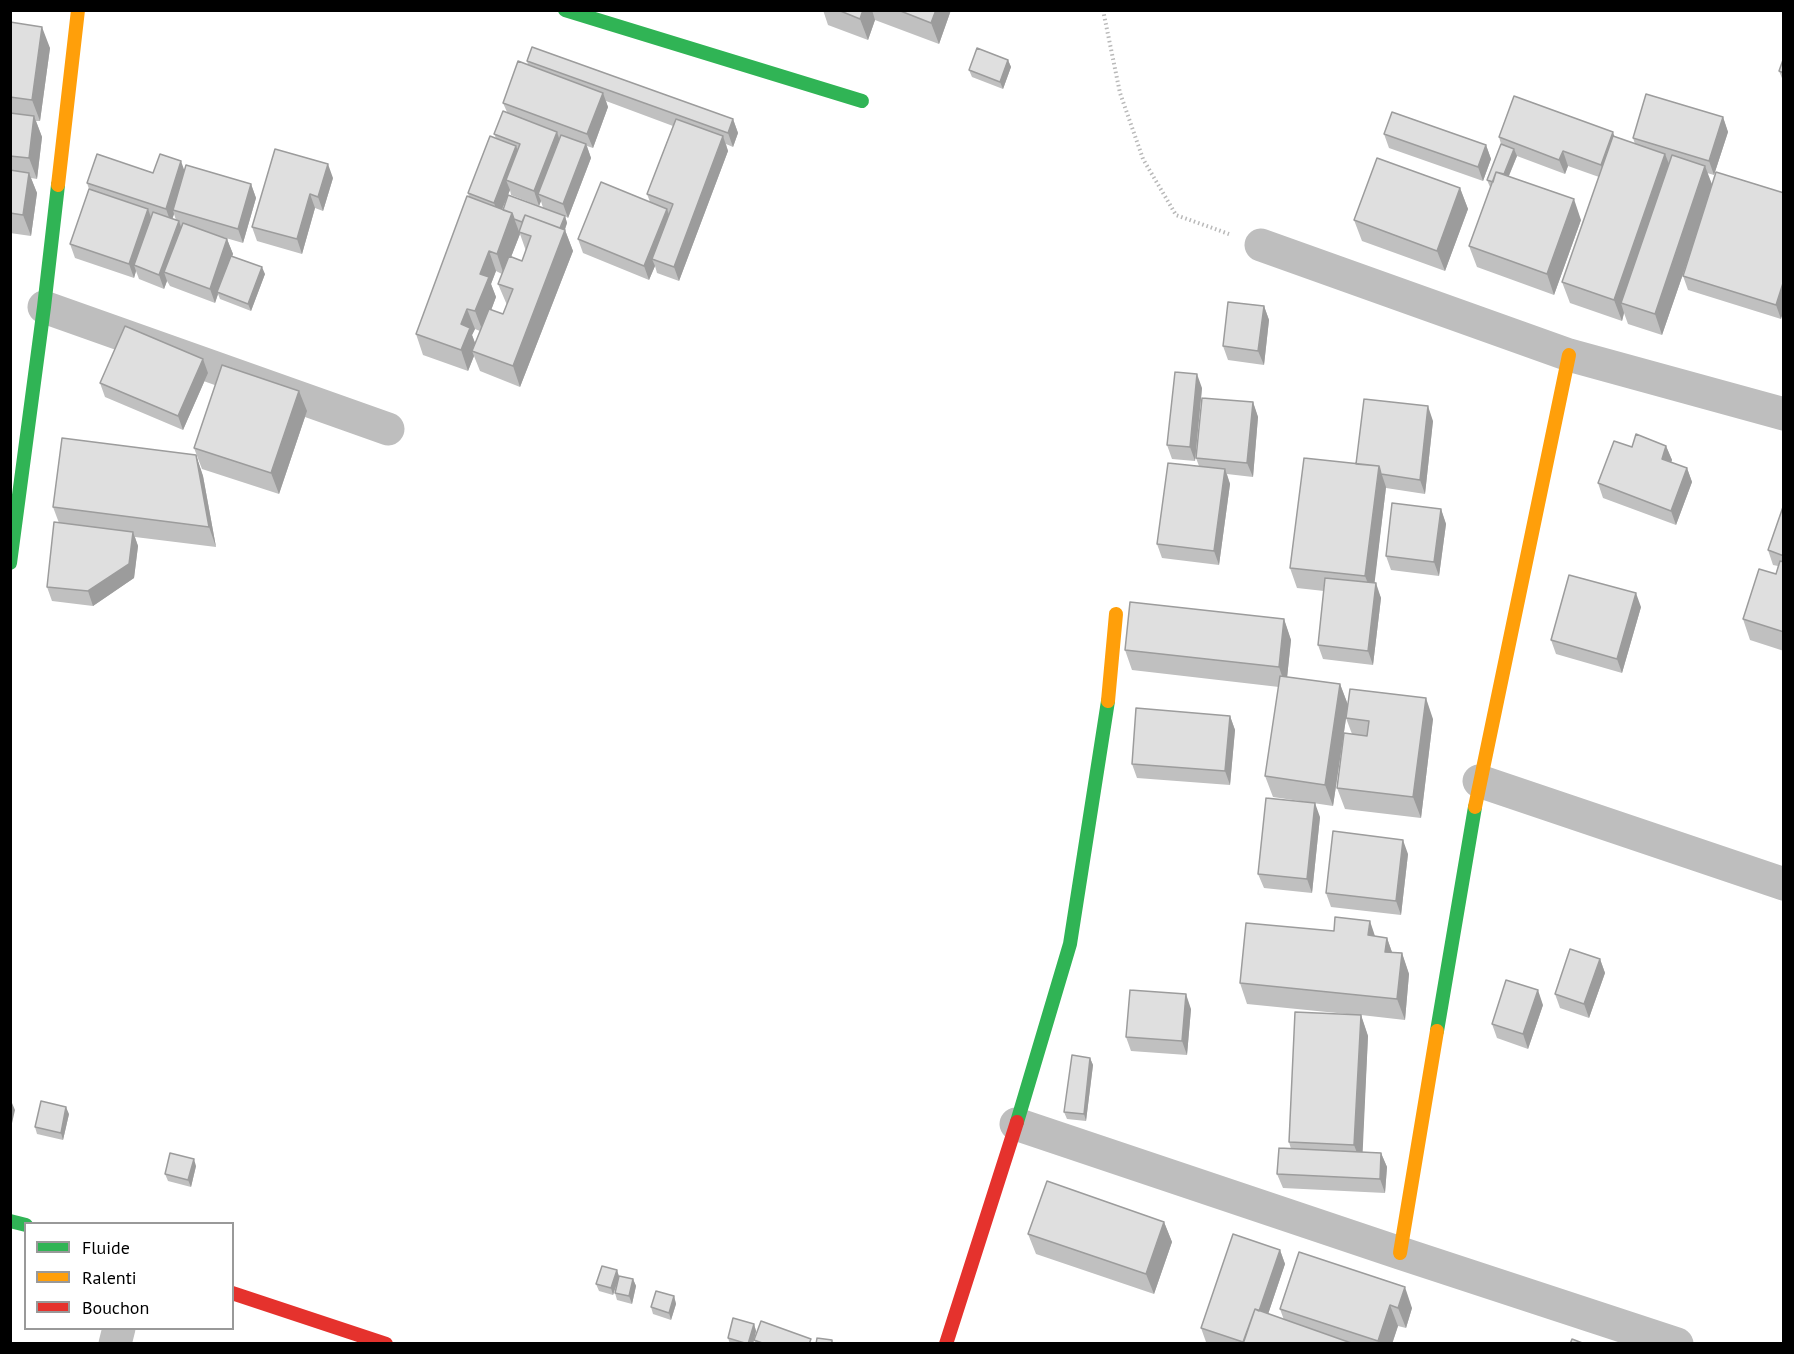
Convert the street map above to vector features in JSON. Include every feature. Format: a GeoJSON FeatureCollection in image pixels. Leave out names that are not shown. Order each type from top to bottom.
{"type":"FeatureCollection","features":[{"type":"Feature","properties":{"kind":"street"},"geometry":{"type":"LineString","coordinates":[[10,563],[44,307],[78,10]]}},
{"type":"Feature","properties":{"kind":"street"},"geometry":{"type":"LineString","coordinates":[[565,10],[862,101]]}},
{"type":"Feature","properties":{"kind":"street"},"geometry":{"type":"LineString","coordinates":[[1261,245],[1569,355],[1784,414]]}},
{"type":"Feature","properties":{"kind":"street"},"geometry":{"type":"LineString","coordinates":[[44,307],[388,429]]}},
{"type":"Feature","properties":{"kind":"street"},"geometry":{"type":"LineString","coordinates":[[1400,1253],[1479,781],[1569,355]]}},
{"type":"Feature","properties":{"kind":"street"},"geometry":{"type":"LineString","coordinates":[[946,1344],[1070,944],[1111,684],[1116,614]]}},
{"type":"Feature","properties":{"kind":"street"},"geometry":{"type":"LineString","coordinates":[[1479,781],[1784,884]]}},
{"type":"Feature","properties":{"kind":"street"},"geometry":{"type":"LineString","coordinates":[[1016,1124],[1677,1344]]}},
{"type":"Feature","properties":{"kind":"street"},"geometry":{"type":"LineString","coordinates":[[234,1294],[386,1344]]}},
{"type":"Feature","properties":{"kind":"path"},"geometry":{"type":"LineString","coordinates":[[1103,10],[1120,93],[1143,159],[1176,215],[1261,245]]}},
{"type":"Feature","properties":{"kind":"building"},"geometry":{"type":"Polygon","coordinates":[[[838,10],[863,10],[860,19],[838,10]]]}},
{"type":"Feature","properties":{"kind":"building"},"geometry":{"type":"Polygon","coordinates":[[[898,10],[936,10],[931,23],[898,10]]]}},
{"type":"Feature","properties":{"kind":"building"},"geometry":{"type":"Polygon","coordinates":[[[10,22],[42,27],[32,100],[10,97],[10,22]]]}},
{"type":"Feature","properties":{"kind":"building"},"geometry":{"type":"Polygon","coordinates":[[[532,47],[733,119],[728,133],[527,61],[532,47]]]}},
{"type":"Feature","properties":{"kind":"building"},"geometry":{"type":"Polygon","coordinates":[[[977,48],[1008,60],[1000,82],[969,70],[977,48]]]}},
{"type":"Feature","properties":{"kind":"building"},"geometry":{"type":"Polygon","coordinates":[[[1784,57],[1784,73],[1779,71],[1784,57]]]}},
{"type":"Feature","properties":{"kind":"building"},"geometry":{"type":"Polygon","coordinates":[[[518,61],[603,93],[587,134],[503,103],[518,61]]]}},
{"type":"Feature","properties":{"kind":"building"},"geometry":{"type":"Polygon","coordinates":[[[1646,94],[1723,117],[1709,161],[1633,138],[1646,94]]]}},
{"type":"Feature","properties":{"kind":"building"},"geometry":{"type":"Polygon","coordinates":[[[1514,96],[1613,132],[1601,165],[1563,151],[1559,160],[1499,137],[1514,96]]]}},
{"type":"Feature","properties":{"kind":"building"},"geometry":{"type":"Polygon","coordinates":[[[503,111],[557,132],[534,191],[506,180],[520,144],[494,134],[503,111]]]}},
{"type":"Feature","properties":{"kind":"building"},"geometry":{"type":"Polygon","coordinates":[[[1392,112],[1486,145],[1478,167],[1384,134],[1392,112]]]}},
{"type":"Feature","properties":{"kind":"building"},"geometry":{"type":"Polygon","coordinates":[[[10,113],[34,116],[29,158],[10,156],[10,113]]]}},
{"type":"Feature","properties":{"kind":"building"},"geometry":{"type":"Polygon","coordinates":[[[676,119],[723,136],[674,267],[652,259],[673,204],[647,194],[676,119]]]}},
{"type":"Feature","properties":{"kind":"building"},"geometry":{"type":"Polygon","coordinates":[[[561,135],[586,144],[563,204],[538,194],[561,135]]]}},
{"type":"Feature","properties":{"kind":"building"},"geometry":{"type":"Polygon","coordinates":[[[490,136],[516,146],[494,203],[468,193],[490,136]]]}},
{"type":"Feature","properties":{"kind":"building"},"geometry":{"type":"Polygon","coordinates":[[[1613,136],[1665,154],[1614,300],[1562,282],[1613,136]]]}},
{"type":"Feature","properties":{"kind":"building"},"geometry":{"type":"Polygon","coordinates":[[[1501,144],[1514,149],[1504,174],[1496,172],[1493,182],[1487,180],[1501,144]]]}},
{"type":"Feature","properties":{"kind":"building"},"geometry":{"type":"Polygon","coordinates":[[[275,149],[328,164],[318,197],[310,194],[297,239],[252,227],[275,149]]]}},
{"type":"Feature","properties":{"kind":"building"},"geometry":{"type":"Polygon","coordinates":[[[97,154],[153,173],[160,154],[181,161],[166,209],[87,183],[97,154]]]}},
{"type":"Feature","properties":{"kind":"building"},"geometry":{"type":"Polygon","coordinates":[[[1672,155],[1705,166],[1655,314],[1621,303],[1672,155]]]}},
{"type":"Feature","properties":{"kind":"building"},"geometry":{"type":"Polygon","coordinates":[[[1377,158],[1460,188],[1437,251],[1354,220],[1377,158]]]}},
{"type":"Feature","properties":{"kind":"building"},"geometry":{"type":"Polygon","coordinates":[[[186,165],[251,184],[238,229],[173,210],[186,165]]]}},
{"type":"Feature","properties":{"kind":"building"},"geometry":{"type":"Polygon","coordinates":[[[10,170],[29,173],[23,215],[10,213],[10,170]]]}},
{"type":"Feature","properties":{"kind":"building"},"geometry":{"type":"Polygon","coordinates":[[[1496,172],[1574,199],[1547,274],[1469,246],[1496,172]]]}},
{"type":"Feature","properties":{"kind":"building"},"geometry":{"type":"Polygon","coordinates":[[[1716,172],[1784,193],[1784,280],[1776,305],[1683,276],[1716,172]]]}},
{"type":"Feature","properties":{"kind":"building"},"geometry":{"type":"Polygon","coordinates":[[[601,182],[667,209],[644,266],[578,239],[601,182]]]}},
{"type":"Feature","properties":{"kind":"building"},"geometry":{"type":"Polygon","coordinates":[[[89,189],[148,209],[129,264],[70,244],[89,189]]]}},
{"type":"Feature","properties":{"kind":"building"},"geometry":{"type":"Polygon","coordinates":[[[508,195],[565,216],[560,228],[525,215],[522,222],[514,219],[512,213],[503,210],[508,195]]]}},
{"type":"Feature","properties":{"kind":"building"},"geometry":{"type":"Polygon","coordinates":[[[467,196],[512,213],[497,254],[489,251],[480,274],[489,277],[475,311],[467,309],[461,324],[470,328],[461,350],[416,334],[467,196]]]}},
{"type":"Feature","properties":{"kind":"building"},"geometry":{"type":"Polygon","coordinates":[[[153,212],[179,221],[159,275],[134,265],[153,212]]]}},
{"type":"Feature","properties":{"kind":"building"},"geometry":{"type":"Polygon","coordinates":[[[525,215],[565,230],[513,366],[472,351],[489,309],[503,314],[513,289],[498,284],[509,256],[522,261],[531,236],[519,232],[525,215]]]}},
{"type":"Feature","properties":{"kind":"building"},"geometry":{"type":"Polygon","coordinates":[[[183,223],[227,239],[210,289],[164,272],[183,223]]]}},
{"type":"Feature","properties":{"kind":"building"},"geometry":{"type":"Polygon","coordinates":[[[231,256],[262,267],[248,304],[217,292],[231,256]]]}},
{"type":"Feature","properties":{"kind":"building"},"geometry":{"type":"Polygon","coordinates":[[[1228,302],[1264,306],[1258,351],[1223,346],[1228,302]]]}},
{"type":"Feature","properties":{"kind":"building"},"geometry":{"type":"Polygon","coordinates":[[[125,326],[203,359],[178,416],[100,383],[125,326]]]}},
{"type":"Feature","properties":{"kind":"building"},"geometry":{"type":"Polygon","coordinates":[[[222,365],[299,391],[271,473],[194,448],[222,365]]]}},
{"type":"Feature","properties":{"kind":"building"},"geometry":{"type":"Polygon","coordinates":[[[1175,372],[1197,374],[1190,447],[1167,445],[1175,372]]]}},
{"type":"Feature","properties":{"kind":"building"},"geometry":{"type":"Polygon","coordinates":[[[1202,398],[1253,402],[1247,463],[1196,458],[1202,398]]]}},
{"type":"Feature","properties":{"kind":"building"},"geometry":{"type":"Polygon","coordinates":[[[1364,399],[1428,406],[1420,480],[1381,474],[1379,466],[1356,464],[1364,399]]]}},
{"type":"Feature","properties":{"kind":"building"},"geometry":{"type":"Polygon","coordinates":[[[1636,434],[1666,446],[1662,459],[1687,468],[1671,511],[1598,483],[1614,441],[1632,447],[1636,434]]]}},
{"type":"Feature","properties":{"kind":"building"},"geometry":{"type":"Polygon","coordinates":[[[62,438],[196,455],[209,527],[53,507],[62,438]]]}},
{"type":"Feature","properties":{"kind":"building"},"geometry":{"type":"Polygon","coordinates":[[[1304,458],[1379,466],[1365,576],[1290,568],[1304,458]]]}},
{"type":"Feature","properties":{"kind":"building"},"geometry":{"type":"Polygon","coordinates":[[[1168,463],[1225,469],[1214,551],[1157,544],[1168,463]]]}},
{"type":"Feature","properties":{"kind":"building"},"geometry":{"type":"Polygon","coordinates":[[[1392,503],[1441,509],[1434,562],[1386,556],[1392,503]]]}},
{"type":"Feature","properties":{"kind":"building"},"geometry":{"type":"Polygon","coordinates":[[[1784,504],[1784,556],[1768,550],[1784,504]]]}},
{"type":"Feature","properties":{"kind":"building"},"geometry":{"type":"Polygon","coordinates":[[[54,522],[133,532],[129,564],[88,591],[47,587],[54,522]]]}},
{"type":"Feature","properties":{"kind":"building"},"geometry":{"type":"Polygon","coordinates":[[[1780,561],[1784,562],[1784,632],[1743,619],[1759,569],[1776,574],[1780,561]]]}},
{"type":"Feature","properties":{"kind":"building"},"geometry":{"type":"Polygon","coordinates":[[[1569,575],[1636,593],[1617,659],[1551,640],[1569,575]]]}},
{"type":"Feature","properties":{"kind":"building"},"geometry":{"type":"Polygon","coordinates":[[[1325,578],[1376,583],[1368,651],[1318,645],[1325,578]]]}},
{"type":"Feature","properties":{"kind":"building"},"geometry":{"type":"Polygon","coordinates":[[[1130,602],[1284,619],[1279,667],[1125,650],[1130,602]]]}},
{"type":"Feature","properties":{"kind":"building"},"geometry":{"type":"Polygon","coordinates":[[[1280,676],[1340,684],[1325,785],[1265,776],[1280,676]]]}},
{"type":"Feature","properties":{"kind":"building"},"geometry":{"type":"Polygon","coordinates":[[[1350,689],[1426,698],[1413,797],[1337,788],[1344,733],[1367,736],[1369,721],[1346,718],[1350,689]]]}},
{"type":"Feature","properties":{"kind":"building"},"geometry":{"type":"Polygon","coordinates":[[[1136,708],[1230,716],[1225,771],[1132,764],[1136,708]]]}},
{"type":"Feature","properties":{"kind":"building"},"geometry":{"type":"Polygon","coordinates":[[[1266,798],[1315,803],[1307,879],[1258,874],[1266,798]]]}},
{"type":"Feature","properties":{"kind":"building"},"geometry":{"type":"Polygon","coordinates":[[[1333,831],[1403,840],[1396,901],[1326,893],[1333,831]]]}},
{"type":"Feature","properties":{"kind":"building"},"geometry":{"type":"Polygon","coordinates":[[[1335,917],[1370,921],[1368,935],[1387,938],[1385,952],[1402,953],[1397,999],[1240,983],[1246,923],[1334,931],[1335,917]]]}},
{"type":"Feature","properties":{"kind":"building"},"geometry":{"type":"Polygon","coordinates":[[[1570,949],[1600,959],[1584,1004],[1555,994],[1570,949]]]}},
{"type":"Feature","properties":{"kind":"building"},"geometry":{"type":"Polygon","coordinates":[[[1506,980],[1538,990],[1523,1034],[1492,1024],[1506,980]]]}},
{"type":"Feature","properties":{"kind":"building"},"geometry":{"type":"Polygon","coordinates":[[[1130,990],[1186,994],[1182,1041],[1126,1037],[1130,990]]]}},
{"type":"Feature","properties":{"kind":"building"},"geometry":{"type":"Polygon","coordinates":[[[1295,1012],[1361,1015],[1354,1145],[1289,1142],[1295,1012]]]}},
{"type":"Feature","properties":{"kind":"building"},"geometry":{"type":"Polygon","coordinates":[[[1072,1055],[1090,1058],[1084,1114],[1064,1112],[1072,1055]]]}},
{"type":"Feature","properties":{"kind":"building"},"geometry":{"type":"Polygon","coordinates":[[[41,1101],[66,1107],[61,1133],[35,1127],[41,1101]]]}},
{"type":"Feature","properties":{"kind":"building"},"geometry":{"type":"Polygon","coordinates":[[[1279,1148],[1381,1153],[1380,1179],[1277,1174],[1279,1148]]]}},
{"type":"Feature","properties":{"kind":"building"},"geometry":{"type":"Polygon","coordinates":[[[170,1153],[194,1159],[188,1180],[165,1174],[170,1153]]]}},
{"type":"Feature","properties":{"kind":"building"},"geometry":{"type":"Polygon","coordinates":[[[1047,1181],[1164,1222],[1146,1274],[1028,1234],[1047,1181]]]}},
{"type":"Feature","properties":{"kind":"building"},"geometry":{"type":"Polygon","coordinates":[[[1233,1234],[1280,1250],[1259,1311],[1255,1309],[1243,1342],[1201,1328],[1233,1234]]]}},
{"type":"Feature","properties":{"kind":"building"},"geometry":{"type":"Polygon","coordinates":[[[1299,1252],[1405,1287],[1398,1308],[1390,1305],[1378,1341],[1280,1309],[1299,1252]]]}},
{"type":"Feature","properties":{"kind":"building"},"geometry":{"type":"Polygon","coordinates":[[[602,1266],[617,1270],[611,1288],[596,1284],[602,1266]]]}},
{"type":"Feature","properties":{"kind":"building"},"geometry":{"type":"Polygon","coordinates":[[[619,1276],[633,1279],[629,1296],[615,1293],[619,1276]]]}},
{"type":"Feature","properties":{"kind":"building"},"geometry":{"type":"Polygon","coordinates":[[[656,1291],[674,1296],[669,1313],[651,1307],[656,1291]]]}},
{"type":"Feature","properties":{"kind":"building"},"geometry":{"type":"Polygon","coordinates":[[[1255,1309],[1354,1344],[1243,1344],[1255,1309]]]}},
{"type":"Feature","properties":{"kind":"building"},"geometry":{"type":"Polygon","coordinates":[[[733,1318],[754,1324],[748,1344],[728,1338],[733,1318]]]}},
{"type":"Feature","properties":{"kind":"building"},"geometry":{"type":"Polygon","coordinates":[[[761,1321],[811,1339],[809,1344],[765,1344],[754,1340],[761,1321]]]}},
{"type":"Feature","properties":{"kind":"building"},"geometry":{"type":"Polygon","coordinates":[[[817,1338],[832,1340],[832,1344],[816,1344],[817,1338]]]}},
{"type":"Feature","properties":{"kind":"building"},"geometry":{"type":"Polygon","coordinates":[[[1572,1339],[1585,1344],[1570,1344],[1572,1339]]]}},
{"type":"Feature","properties":{"kind":"traffic: fast"},"geometry":{"type":"LineString","coordinates":[[565,10],[862,101]]}},
{"type":"Feature","properties":{"kind":"traffic: fast"},"geometry":{"type":"LineString","coordinates":[[10,563],[58,185]]}},
{"type":"Feature","properties":{"kind":"traffic: fast"},"geometry":{"type":"LineString","coordinates":[[1017,1122],[1070,944],[1108,701]]}},
{"type":"Feature","properties":{"kind":"traffic: fast"},"geometry":{"type":"LineString","coordinates":[[1437,1031],[1475,807]]}},
{"type":"Feature","properties":{"kind":"traffic: fast"},"geometry":{"type":"LineString","coordinates":[[10,1221],[24,1224]]}},
{"type":"Feature","properties":{"kind":"traffic: slow"},"geometry":{"type":"LineString","coordinates":[[58,185],[78,10]]}},
{"type":"Feature","properties":{"kind":"traffic: slow"},"geometry":{"type":"LineString","coordinates":[[1475,807],[1569,355]]}},
{"type":"Feature","properties":{"kind":"traffic: slow"},"geometry":{"type":"LineString","coordinates":[[1108,701],[1116,614]]}},
{"type":"Feature","properties":{"kind":"traffic: slow"},"geometry":{"type":"LineString","coordinates":[[1400,1253],[1437,1031]]}},
{"type":"Feature","properties":{"kind":"traffic: jam"},"geometry":{"type":"LineString","coordinates":[[946,1344],[1017,1122]]}},
{"type":"Feature","properties":{"kind":"traffic: jam"},"geometry":{"type":"LineString","coordinates":[[234,1294],[386,1344]]}}]}
